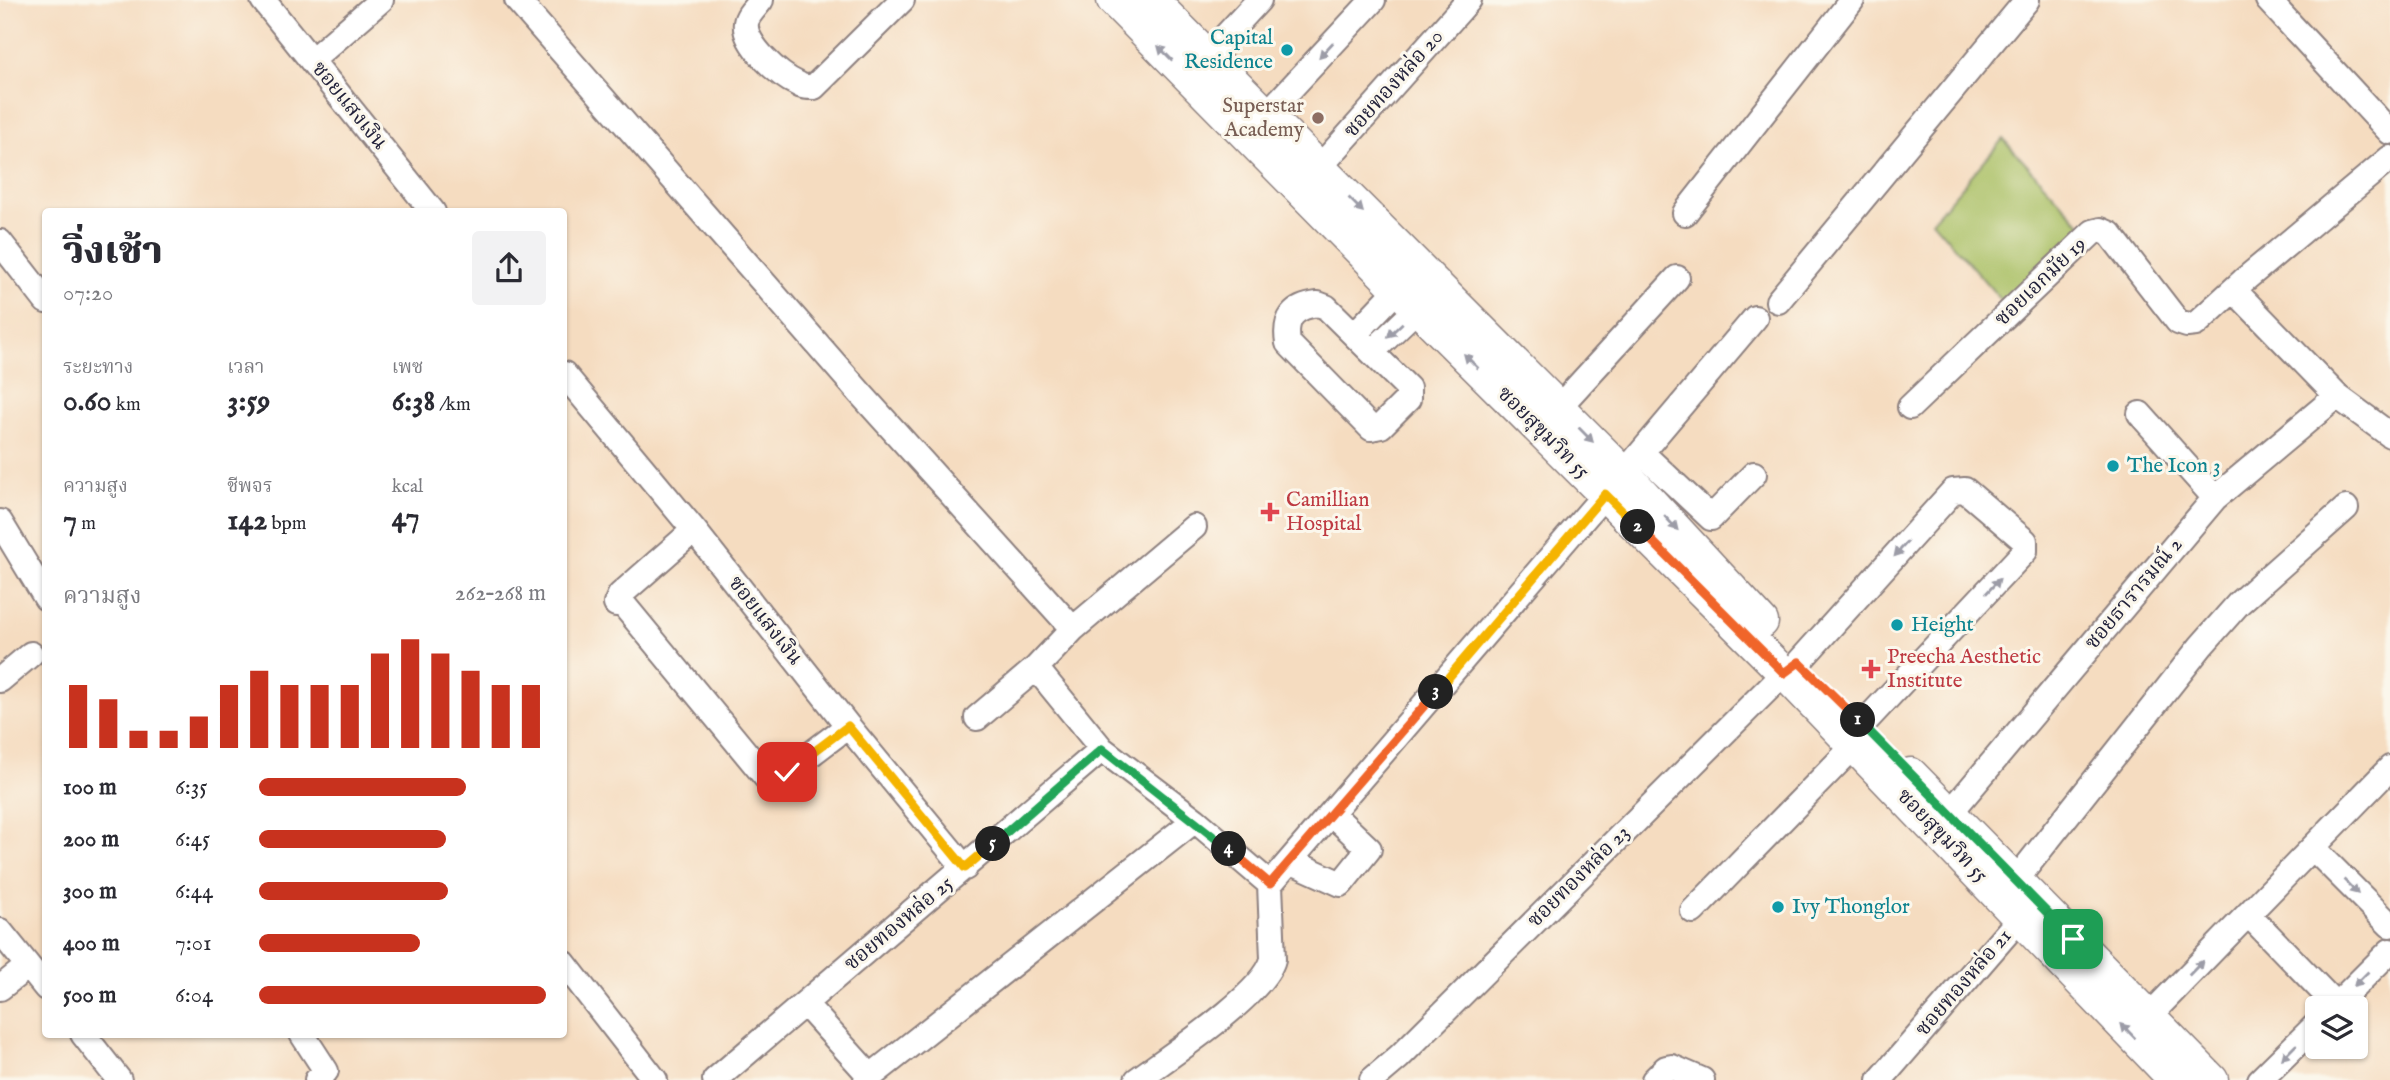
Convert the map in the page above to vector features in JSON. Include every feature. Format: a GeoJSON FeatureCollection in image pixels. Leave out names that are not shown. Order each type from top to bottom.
{"type":"FeatureCollection","features":[{"type":"Feature","properties":{"kind":"main road","name":"ซอยสุขุมวิท 55"},"geometry":{"type":"LineString","coordinates":[[1113,0],[1419,289],[1623,473]]}},
{"type":"Feature","properties":{"kind":"main road","name":"ซอยสุขุมวิท 55"},"geometry":{"type":"LineString","coordinates":[[1152,0],[1319,167],[1419,289],[1559,407],[1623,473],[1792,668],[2024,900],[2149,1016],[2193,1077]]}},
{"type":"Feature","properties":{"kind":"main road","name":"ซอยสุขุมวิท 55"},"geometry":{"type":"LineString","coordinates":[[2024,900],[2193,1077]]}},
{"type":"Feature","properties":{"kind":"street","name":"ซอยแสงเงิน"},"geometry":{"type":"LineString","coordinates":[[263,0],[430,208]]}},
{"type":"Feature","properties":{"kind":"street"},"geometry":{"type":"LineString","coordinates":[[312,60],[381,0]]}},
{"type":"Feature","properties":{"kind":"street"},"geometry":{"type":"LineString","coordinates":[[517,0],[852,384],[1073,629]]}},
{"type":"Feature","properties":{"kind":"street"},"geometry":{"type":"LineString","coordinates":[[761,0],[746,20],[746,31],[752,43],[779,72],[799,85],[814,87],[902,0]]}},
{"type":"Feature","properties":{"kind":"street"},"geometry":{"type":"LineString","coordinates":[[1208,56],[1259,0]]}},
{"type":"Feature","properties":{"kind":"street"},"geometry":{"type":"LineString","coordinates":[[1266,115],[1373,0]]}},
{"type":"Feature","properties":{"kind":"street","name":"ซอยทองหล่อ 20"},"geometry":{"type":"LineString","coordinates":[[1319,167],[1469,0]]}},
{"type":"Feature","properties":{"kind":"street"},"geometry":{"type":"LineString","coordinates":[[1685,213],[1852,0]]}},
{"type":"Feature","properties":{"kind":"street"},"geometry":{"type":"LineString","coordinates":[[1778,301],[2027,0]]}},
{"type":"Feature","properties":{"kind":"street"},"geometry":{"type":"LineString","coordinates":[[2269,0],[2390,132]]}},
{"type":"Feature","properties":{"kind":"street","name":"ซอยเอกมัย 19"},"geometry":{"type":"LineString","coordinates":[[1910,407],[2093,232],[2101,230],[2110,234],[2178,322],[2196,324],[2390,158]]}},
{"type":"Feature","properties":{"kind":"street"},"geometry":{"type":"LineString","coordinates":[[0,242],[42,295]]}},
{"type":"Feature","properties":{"kind":"street"},"geometry":{"type":"LineString","coordinates":[[1559,407],[1677,278]]}},
{"type":"Feature","properties":{"kind":"street"},"geometry":{"type":"LineString","coordinates":[[1355,334],[1419,289]]}},
{"type":"Feature","properties":{"kind":"street"},"geometry":{"type":"LineString","coordinates":[[1372,352],[1419,289]]}},
{"type":"Feature","properties":{"kind":"street"},"geometry":{"type":"LineString","coordinates":[[2234,290],[2337,396],[2390,435]]}},
{"type":"Feature","properties":{"kind":"street"},"geometry":{"type":"LineString","coordinates":[[1318,304],[1326,307],[1372,352],[1408,388],[1409,393],[1408,399],[1376,429],[1371,428],[1288,344],[1290,318],[1302,307],[1318,304]]}},
{"type":"Feature","properties":{"kind":"street"},"geometry":{"type":"LineString","coordinates":[[1137,1080],[1221,1017],[1248,994],[1271,968],[1270,884],[1755,318]]}},
{"type":"Feature","properties":{"kind":"street","name":"ซอยแสงเงิน"},"geometry":{"type":"LineString","coordinates":[[567,378],[694,530],[848,726],[965,868]]}},
{"type":"Feature","properties":{"kind":"street","name":"ซอยธารารมณ์ 2"},"geometry":{"type":"LineString","coordinates":[[1942,820],[2215,498],[2337,396]]}},
{"type":"Feature","properties":{"kind":"street"},"geometry":{"type":"LineString","coordinates":[[2140,414],[2215,498]]}},
{"type":"Feature","properties":{"kind":"street"},"geometry":{"type":"LineString","coordinates":[[1623,473],[1711,519],[1754,474]]}},
{"type":"Feature","properties":{"kind":"street","name":"ซอยทองหล่อ 23"},"geometry":{"type":"LineString","coordinates":[[1372,1080],[1399,1057],[1792,668],[1953,491],[1965,491],[2025,541],[2025,551],[1858,735]]}},
{"type":"Feature","properties":{"kind":"street","name":"ซอยทองหล่อ 21"},"geometry":{"type":"LineString","coordinates":[[1880,1080],[2024,900],[2223,620],[2346,508]]}},
{"type":"Feature","properties":{"kind":"street"},"geometry":{"type":"LineString","coordinates":[[0,523],[42,591]]}},
{"type":"Feature","properties":{"kind":"street"},"geometry":{"type":"LineString","coordinates":[[977,718],[1036,668],[1073,629],[1194,527]]}},
{"type":"Feature","properties":{"kind":"street"},"geometry":{"type":"LineString","coordinates":[[694,530],[620,595],[616,604],[623,604],[769,781],[775,782],[848,726]]}},
{"type":"Feature","properties":{"kind":"street"},"geometry":{"type":"LineString","coordinates":[[0,680],[31,654]]}},
{"type":"Feature","properties":{"kind":"street"},"geometry":{"type":"LineString","coordinates":[[1036,668],[1102,749],[1195,820],[1270,884]]}},
{"type":"Feature","properties":{"kind":"street"},"geometry":{"type":"LineString","coordinates":[[1693,911],[1858,735]]}},
{"type":"Feature","properties":{"kind":"street","name":"ซอยทองหล่อ 25"},"geometry":{"type":"LineString","coordinates":[[715,1080],[1102,749]]}},
{"type":"Feature","properties":{"kind":"street"},"geometry":{"type":"LineString","coordinates":[[2149,1016],[2390,768]]}},
{"type":"Feature","properties":{"kind":"street"},"geometry":{"type":"LineString","coordinates":[[1290,861],[1341,884],[1369,849],[1331,813]]}},
{"type":"Feature","properties":{"kind":"street"},"geometry":{"type":"LineString","coordinates":[[805,1004],[868,1078],[1195,820]]}},
{"type":"Feature","properties":{"kind":"street"},"geometry":{"type":"LineString","coordinates":[[2313,848],[2390,925]]}},
{"type":"Feature","properties":{"kind":"street"},"geometry":{"type":"LineString","coordinates":[[2248,914],[2324,996]]}},
{"type":"Feature","properties":{"kind":"street"},"geometry":{"type":"LineString","coordinates":[[0,931],[42,983]]}},
{"type":"Feature","properties":{"kind":"street"},"geometry":{"type":"LineString","coordinates":[[2345,996],[2390,951]]}},
{"type":"Feature","properties":{"kind":"street"},"geometry":{"type":"LineString","coordinates":[[0,988],[28,966]]}},
{"type":"Feature","properties":{"kind":"street"},"geometry":{"type":"LineString","coordinates":[[567,968],[655,1080]]}},
{"type":"Feature","properties":{"kind":"street"},"geometry":{"type":"LineString","coordinates":[[2260,1080],[2305,1036]]}},
{"type":"Feature","properties":{"kind":"street"},"geometry":{"type":"LineString","coordinates":[[86,1038],[119,1080]]}},
{"type":"Feature","properties":{"kind":"street"},"geometry":{"type":"LineString","coordinates":[[305,1038],[326,1071],[317,1080]]}},
{"type":"Feature","properties":{"kind":"street"},"geometry":{"type":"LineString","coordinates":[[1654,1080],[1666,1068],[1672,1067],[1702,1080]]}},
{"type":"Feature","properties":{"kind":"green space"},"geometry":{"type":"Polygon","coordinates":[[[2003,139],[2089,233],[2009,309],[1932,221],[2003,139]]]}},
{"type":"Feature","properties":{"kind":"place","name":"Capital Residence"},"geometry":{"type":"Point","coordinates":[1287,50]}},
{"type":"Feature","properties":{"kind":"place","name":"Superstar Academy"},"geometry":{"type":"Point","coordinates":[1318,118]}},
{"type":"Feature","properties":{"kind":"place","name":"The Icon 3"},"geometry":{"type":"Point","coordinates":[2113,466]}},
{"type":"Feature","properties":{"kind":"place","name":"Camillian Hospital"},"geometry":{"type":"Point","coordinates":[1270,512]}},
{"type":"Feature","properties":{"kind":"place","name":"Height"},"geometry":{"type":"Point","coordinates":[1897,625]}},
{"type":"Feature","properties":{"kind":"place","name":"Preecha Aesthetic Institute"},"geometry":{"type":"Point","coordinates":[1871,669]}},
{"type":"Feature","properties":{"kind":"place","name":"Ivy Thonglor"},"geometry":{"type":"Point","coordinates":[1778,907]}},
{"type":"Feature","properties":{"kind":"route"},"geometry":{"type":"LineString","coordinates":[[787,772],[848,726],[965,868],[1102,749],[1195,820],[1270,884],[1605,494],[1784,673],[1799,662],[2073,939]]}}]}
